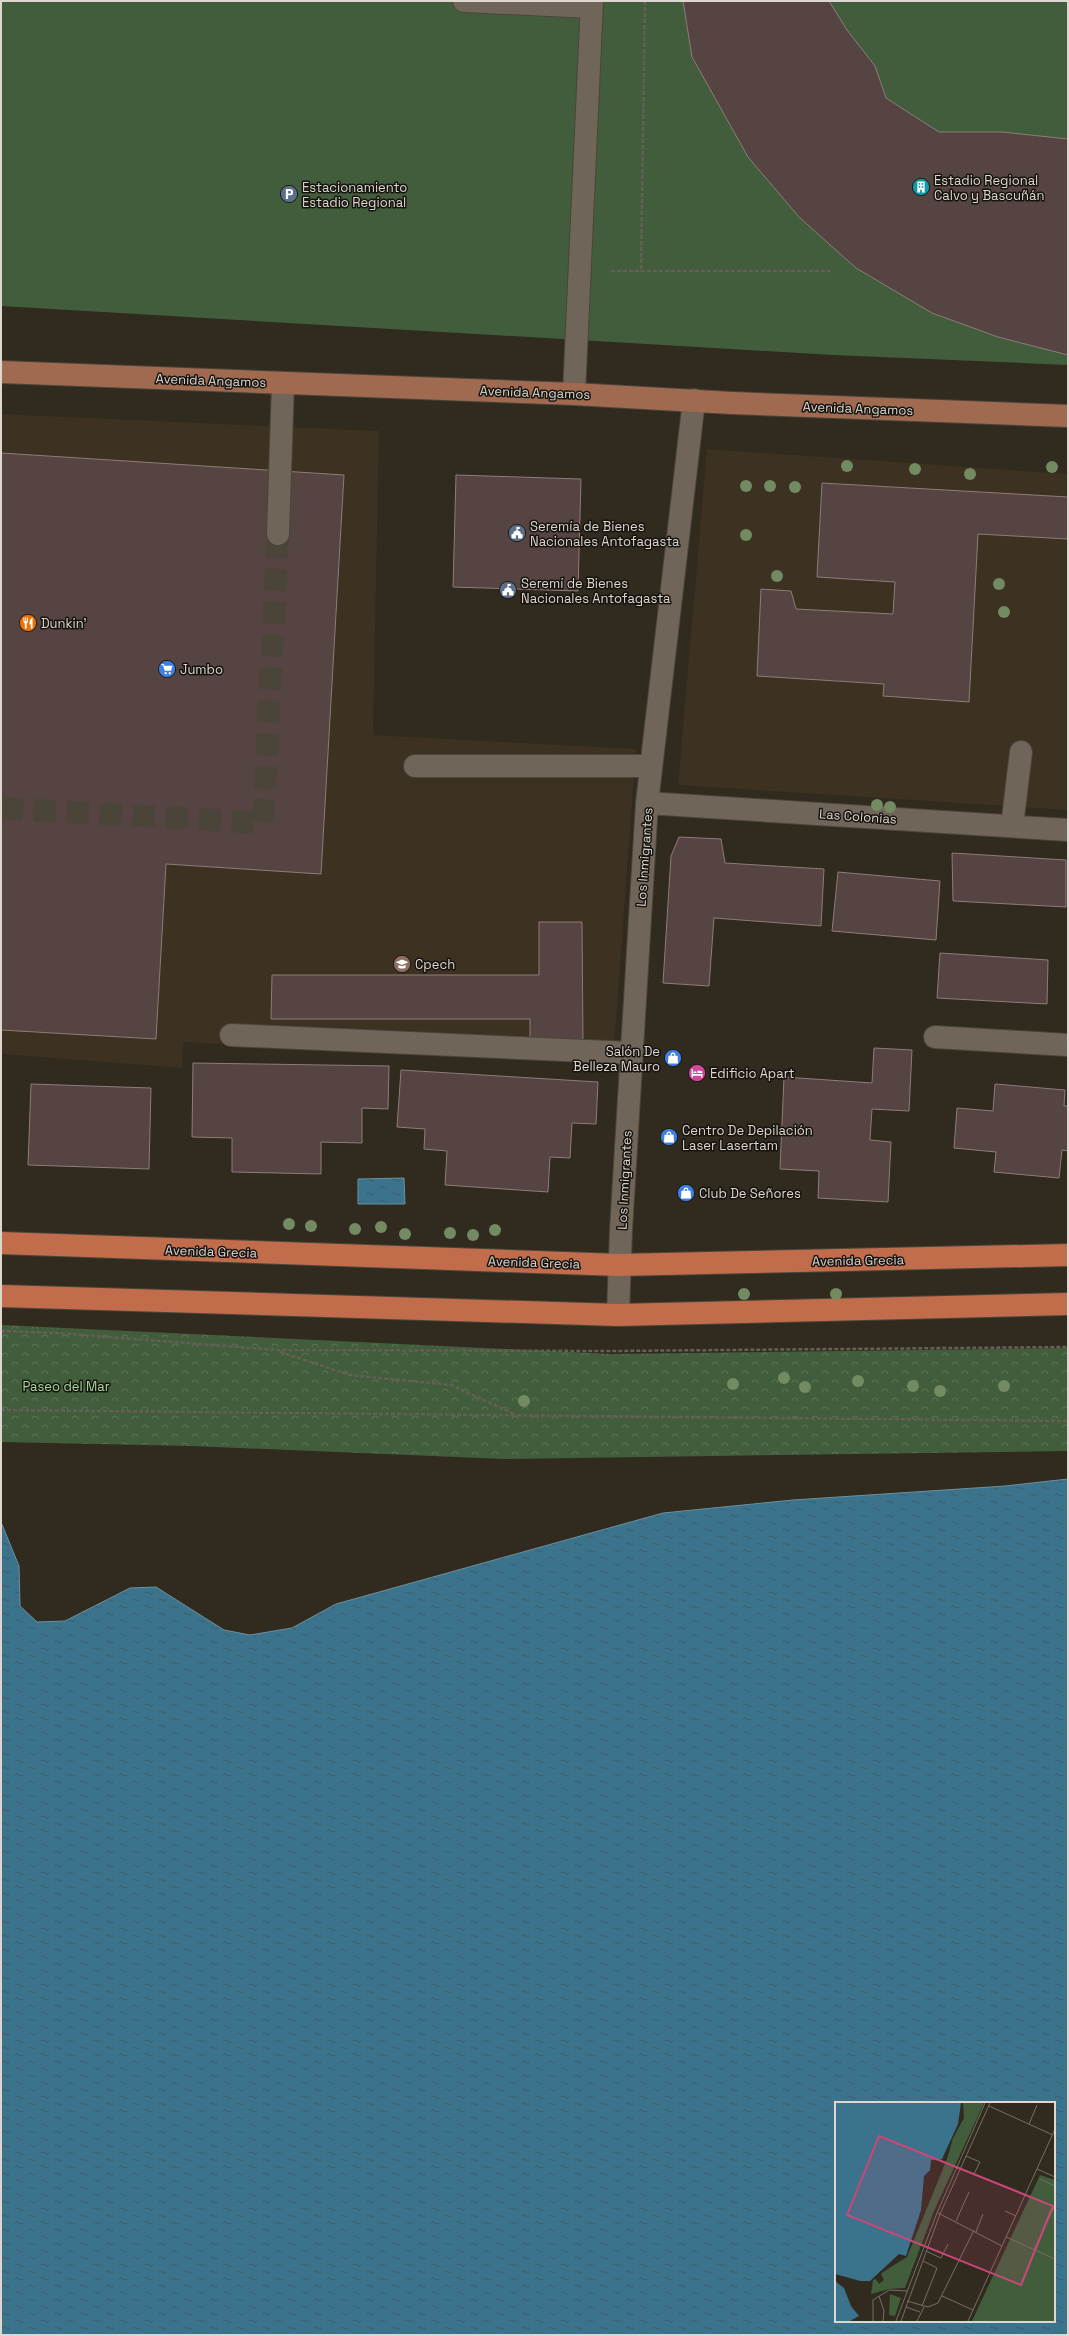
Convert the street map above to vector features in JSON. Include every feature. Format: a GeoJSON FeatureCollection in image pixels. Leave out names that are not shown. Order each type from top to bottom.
{"type":"FeatureCollection","features":[{"type":"Feature","properties":{"kind":"highway","name":"Avenida Grecia"},"geometry":{"type":"LineString","coordinates":[[1,1243],[619,1265],[1068,1255]]}},
{"type":"Feature","properties":{"kind":"highway"},"geometry":{"type":"LineString","coordinates":[[1,1296],[618,1315],[1068,1304]]}},
{"type":"Feature","properties":{"kind":"main road","name":"Avenida Angamos"},"geometry":{"type":"LineString","coordinates":[[1,372],[574,394],[1068,416]]}},
{"type":"Feature","properties":{"kind":"street"},"geometry":{"type":"LineString","coordinates":[[464,1],[592,4],[574,394]]}},
{"type":"Feature","properties":{"kind":"street"},"geometry":{"type":"LineString","coordinates":[[278,534],[283,383]]}},
{"type":"Feature","properties":{"kind":"street","name":"Los Inmigrantes"},"geometry":{"type":"LineString","coordinates":[[618,1315],[619,1265],[631,1053],[647,803],[694,400]]}},
{"type":"Feature","properties":{"kind":"street"},"geometry":{"type":"LineString","coordinates":[[1012,826],[1021,752]]}},
{"type":"Feature","properties":{"kind":"street"},"geometry":{"type":"LineString","coordinates":[[415,766],[651,766]]}},
{"type":"Feature","properties":{"kind":"street","name":"Las Colonias"},"geometry":{"type":"LineString","coordinates":[[647,803],[1068,830]]}},
{"type":"Feature","properties":{"kind":"street"},"geometry":{"type":"LineString","coordinates":[[230,1035],[631,1053]]}},
{"type":"Feature","properties":{"kind":"street"},"geometry":{"type":"LineString","coordinates":[[935,1037],[1068,1045]]}},
{"type":"Feature","properties":{"kind":"path"},"geometry":{"type":"LineString","coordinates":[[641,271],[645,1]]}},
{"type":"Feature","properties":{"kind":"path"},"geometry":{"type":"LineString","coordinates":[[604,270],[831,270]]}},
{"type":"Feature","properties":{"kind":"path"},"geometry":{"type":"LineString","coordinates":[[1,1331],[56,1333],[276,1350],[610,1352],[1068,1347]]}},
{"type":"Feature","properties":{"kind":"path"},"geometry":{"type":"LineString","coordinates":[[276,1350],[350,1375],[452,1385],[516,1416]]}},
{"type":"Feature","properties":{"kind":"path"},"geometry":{"type":"LineString","coordinates":[[1,1410],[1068,1421]]}},
{"type":"Feature","properties":{"kind":"shaded area"},"geometry":{"type":"Polygon","coordinates":[[[1,414],[379,431],[373,735],[636,749],[613,1062],[183,1042],[182,1068],[1,1054],[1,414]]]}},
{"type":"Feature","properties":{"kind":"shaded area"},"geometry":{"type":"Polygon","coordinates":[[[707,449],[1068,474],[1068,810],[678,785],[707,449]]]}},
{"type":"Feature","properties":{"kind":"green space"},"geometry":{"type":"Polygon","coordinates":[[[1,1],[1068,1],[1068,365],[833,355],[1,306],[1,1]]]}},
{"type":"Feature","properties":{"kind":"green space","name":"Paseo del Mar"},"geometry":{"type":"Polygon","coordinates":[[[1,1325],[611,1354],[1068,1348],[1068,1451],[504,1459],[192,1446],[1,1442],[1,1325]]]}},
{"type":"Feature","properties":{"kind":"water"},"geometry":{"type":"Polygon","coordinates":[[[404,1178],[405,1204],[358,1204],[358,1179],[404,1178]]]}},
{"type":"Feature","properties":{"kind":"water"},"geometry":{"type":"Polygon","coordinates":[[[1068,1479],[1068,2335],[1,2335],[1,1522],[19,1566],[20,1606],[37,1622],[65,1621],[130,1588],[156,1587],[224,1630],[250,1635],[292,1628],[336,1604],[663,1513],[793,1500],[1005,1486],[1068,1479]]]}},
{"type":"Feature","properties":{"kind":"building","name":"Estadio Regional Calvo y Bascuñán"},"geometry":{"type":"Polygon","coordinates":[[[683,1],[829,1],[847,30],[875,66],[886,98],[939,132],[1002,132],[1068,139],[1068,355],[998,337],[932,313],[856,268],[799,217],[748,157],[692,57],[683,1]]]}},
{"type":"Feature","properties":{"kind":"building","name":"Jumbo"},"geometry":{"type":"Polygon","coordinates":[[[1,453],[344,475],[321,874],[166,864],[156,1039],[1,1030],[1,453]]]}},
{"type":"Feature","properties":{"kind":"building","name":"Seremía de Bienes Nacionales Antofagasta"},"geometry":{"type":"Polygon","coordinates":[[[456,475],[581,479],[578,591],[453,587],[456,475]]]}},
{"type":"Feature","properties":{"kind":"building"},"geometry":{"type":"Polygon","coordinates":[[[822,483],[1068,497],[1068,539],[978,534],[969,702],[883,696],[884,684],[757,676],[761,589],[791,591],[796,609],[893,614],[895,582],[817,577],[822,483]]]}},
{"type":"Feature","properties":{"kind":"building"},"geometry":{"type":"Polygon","coordinates":[[[679,837],[721,839],[725,863],[824,869],[821,926],[714,918],[709,986],[663,983],[671,856],[679,837]]]}},
{"type":"Feature","properties":{"kind":"building"},"geometry":{"type":"Polygon","coordinates":[[[952,853],[1066,860],[1066,907],[953,901],[952,853]]]}},
{"type":"Feature","properties":{"kind":"building"},"geometry":{"type":"Polygon","coordinates":[[[838,872],[940,881],[936,940],[832,931],[838,872]]]}},
{"type":"Feature","properties":{"kind":"building"},"geometry":{"type":"Polygon","coordinates":[[[539,922],[582,922],[583,1042],[530,1042],[530,1019],[271,1019],[272,975],[539,975],[539,922]]]}},
{"type":"Feature","properties":{"kind":"building"},"geometry":{"type":"Polygon","coordinates":[[[940,953],[1048,960],[1047,1004],[937,998],[940,953]]]}},
{"type":"Feature","properties":{"kind":"building"},"geometry":{"type":"Polygon","coordinates":[[[874,1048],[912,1050],[909,1111],[872,1109],[870,1140],[891,1142],[888,1202],[818,1198],[819,1171],[780,1169],[784,1077],[872,1083],[874,1048]]]}},
{"type":"Feature","properties":{"kind":"building"},"geometry":{"type":"Polygon","coordinates":[[[193,1063],[389,1066],[388,1109],[362,1108],[362,1143],[321,1142],[321,1174],[232,1172],[232,1138],[192,1137],[193,1063]]]}},
{"type":"Feature","properties":{"kind":"building"},"geometry":{"type":"Polygon","coordinates":[[[401,1070],[598,1082],[596,1124],[572,1123],[570,1158],[550,1157],[548,1192],[445,1185],[447,1151],[424,1149],[425,1129],[397,1127],[401,1070]]]}},
{"type":"Feature","properties":{"kind":"building"},"geometry":{"type":"Polygon","coordinates":[[[31,1084],[151,1088],[149,1169],[28,1165],[31,1084]]]}},
{"type":"Feature","properties":{"kind":"building"},"geometry":{"type":"Polygon","coordinates":[[[995,1084],[1065,1090],[1064,1106],[1068,1106],[1068,1151],[1062,1150],[1059,1178],[994,1172],[996,1152],[954,1148],[957,1108],[993,1111],[995,1084]]]}},
{"type":"Feature","properties":{"kind":"tunnel"},"geometry":{"type":"LineString","coordinates":[[1,808],[263,823],[278,534]]}},
{"type":"Feature","properties":{"kind":"place","name":"Estadio Regional Calvo y Bascuñán"},"geometry":{"type":"Point","coordinates":[921,187]}},
{"type":"Feature","properties":{"kind":"place","name":"Estacionamiento Estadio Regional"},"geometry":{"type":"Point","coordinates":[289,194]}},
{"type":"Feature","properties":{"kind":"place","name":"Seremía de Bienes Nacionales Antofagasta"},"geometry":{"type":"Point","coordinates":[517,533]}},
{"type":"Feature","properties":{"kind":"place","name":"Seremí de Bienes Nacionales Antofagasta"},"geometry":{"type":"Point","coordinates":[508,590]}},
{"type":"Feature","properties":{"kind":"place","name":"Dunkin'"},"geometry":{"type":"Point","coordinates":[28,623]}},
{"type":"Feature","properties":{"kind":"place","name":"Jumbo"},"geometry":{"type":"Point","coordinates":[167,669]}},
{"type":"Feature","properties":{"kind":"place","name":"Cpech"},"geometry":{"type":"Point","coordinates":[402,964]}},
{"type":"Feature","properties":{"kind":"place","name":"Salón De Belleza Mauro"},"geometry":{"type":"Point","coordinates":[673,1058]}},
{"type":"Feature","properties":{"kind":"place","name":"Edificio Apart"},"geometry":{"type":"Point","coordinates":[697,1073]}},
{"type":"Feature","properties":{"kind":"place","name":"Centro De Depilación Laser Lasertam"},"geometry":{"type":"Point","coordinates":[669,1137]}},
{"type":"Feature","properties":{"kind":"place","name":"Club De Señores"},"geometry":{"type":"Point","coordinates":[686,1193]}}]}
